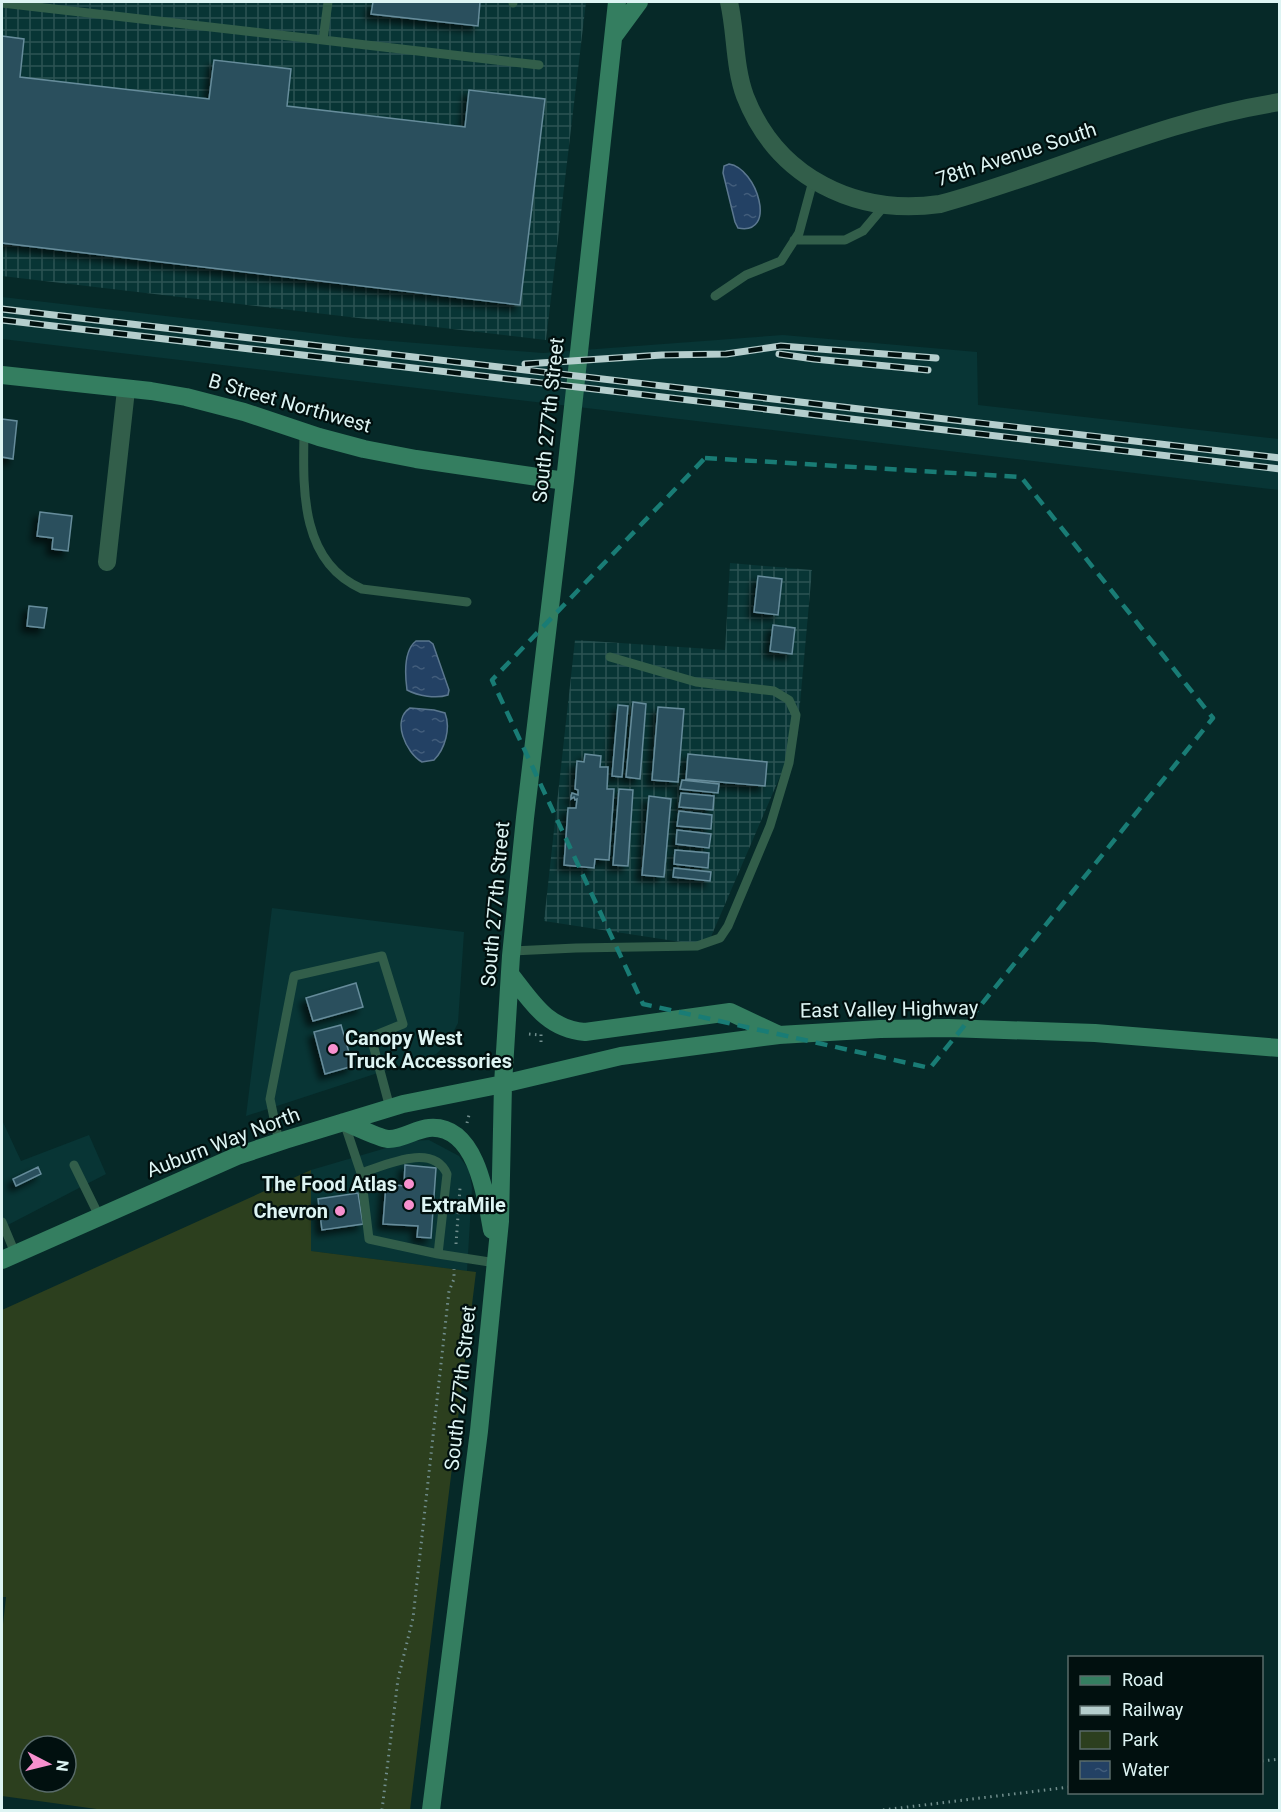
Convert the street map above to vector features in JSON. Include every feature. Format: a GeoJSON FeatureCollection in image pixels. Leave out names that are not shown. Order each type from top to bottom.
{"type":"FeatureCollection","features":[{"type":"Feature","properties":{"kind":"main road","name":"South 277th Street"},"geometry":{"type":"LineString","coordinates":[[431,1810],[479,1431],[500,1221],[503,1084],[512,951],[616,2]]}},
{"type":"Feature","properties":{"kind":"main road"},"geometry":{"type":"LineString","coordinates":[[612,37],[639,2]]}},
{"type":"Feature","properties":{"kind":"main road","name":"B Street Northwest"},"geometry":{"type":"LineString","coordinates":[[2,375],[151,391],[186,397],[387,454],[565,481]]}},
{"type":"Feature","properties":{"kind":"main road"},"geometry":{"type":"LineString","coordinates":[[510,974],[550,1020],[572,1031],[585,1032],[730,1012],[779,1035]]}},
{"type":"Feature","properties":{"kind":"main road","name":"East Valley Highway"},"geometry":{"type":"LineString","coordinates":[[503,1084],[621,1056],[779,1035],[880,1029],[1095,1033],[1280,1048]]}},
{"type":"Feature","properties":{"kind":"main road","name":"Auburn Way North"},"geometry":{"type":"LineString","coordinates":[[8,1256],[237,1156],[390,1108],[503,1084]]}},
{"type":"Feature","properties":{"kind":"main road"},"geometry":{"type":"LineString","coordinates":[[344,1122],[389,1139],[429,1128],[448,1130],[459,1138],[475,1162],[485,1189],[496,1258]]}},
{"type":"Feature","properties":{"kind":"street","name":"78th Avenue South"},"geometry":{"type":"LineString","coordinates":[[729,2],[745,96],[773,144],[794,167],[813,181],[853,199],[885,205],[915,208],[940,204],[1170,127],[1246,107],[1280,102]]}},
{"type":"Feature","properties":{"kind":"street","name":"78th Avenue South"},"geometry":{"type":"LineString","coordinates":[[736,52],[740,2]]}},
{"type":"Feature","properties":{"kind":"street"},"geometry":{"type":"LineString","coordinates":[[107,562],[126,390]]}},
{"type":"Feature","properties":{"kind":"lane"},"geometry":{"type":"LineString","coordinates":[[323,40],[328,2]]}},
{"type":"Feature","properties":{"kind":"lane"},"geometry":{"type":"LineString","coordinates":[[2,3],[539,65]]}},
{"type":"Feature","properties":{"kind":"lane"},"geometry":{"type":"LineString","coordinates":[[715,296],[746,275],[781,261],[799,233],[813,181]]}},
{"type":"Feature","properties":{"kind":"lane"},"geometry":{"type":"LineString","coordinates":[[794,240],[844,240],[862,231],[885,205]]}},
{"type":"Feature","properties":{"kind":"lane"},"geometry":{"type":"LineString","coordinates":[[304,432],[303,490],[320,552],[334,569],[362,589],[467,602]]}},
{"type":"Feature","properties":{"kind":"lane"},"geometry":{"type":"LineString","coordinates":[[512,951],[697,946],[720,938],[728,926],[770,826],[789,763],[794,736],[796,715],[789,700],[774,691],[696,682],[610,657]]}},
{"type":"Feature","properties":{"kind":"lane"},"geometry":{"type":"LineString","coordinates":[[279,1142],[270,1098],[294,976],[382,956],[403,1024],[371,1037],[390,1108]]}},
{"type":"Feature","properties":{"kind":"lane"},"geometry":{"type":"LineString","coordinates":[[344,1122],[361,1173],[369,1239],[438,1254],[496,1258]]}},
{"type":"Feature","properties":{"kind":"lane"},"geometry":{"type":"LineString","coordinates":[[361,1173],[418,1158],[438,1162],[444,1168],[447,1174],[438,1254]]}},
{"type":"Feature","properties":{"kind":"lane"},"geometry":{"type":"LineString","coordinates":[[74,1165],[99,1216]]}},
{"type":"Feature","properties":{"kind":"lane"},"geometry":{"type":"LineString","coordinates":[[2,1222],[8,1256]]}},
{"type":"Feature","properties":{"kind":"path"},"geometry":{"type":"LineString","coordinates":[[529,1034],[540,1035],[541,1042]]}},
{"type":"Feature","properties":{"kind":"path"},"geometry":{"type":"LineString","coordinates":[[382,1810],[397,1689],[413,1618],[449,1291],[454,1279],[461,1181]]}},
{"type":"Feature","properties":{"kind":"path"},"geometry":{"type":"LineString","coordinates":[[1263,1761],[1280,1759]]}},
{"type":"Feature","properties":{"kind":"path"},"geometry":{"type":"LineString","coordinates":[[883,1810],[1068,1786]]}},
{"type":"Feature","properties":{"kind":"highlighted area"},"geometry":{"type":"Polygon","coordinates":[[[705,458],[1021,477],[1213,718],[930,1068],[643,1004],[492,680],[705,458]]]}},
{"type":"Feature","properties":{"kind":"shaded area"},"geometry":{"type":"Polygon","coordinates":[[[2,2],[586,2],[546,340],[2,276],[2,2]]]}},
{"type":"Feature","properties":{"kind":"shaded area"},"geometry":{"type":"Polygon","coordinates":[[[2,297],[354,338],[543,353],[783,335],[977,352],[978,405],[1279,439],[1279,490],[2,339],[2,297]]]}},
{"type":"Feature","properties":{"kind":"shaded area"},"geometry":{"type":"Polygon","coordinates":[[[730,563],[812,570],[797,737],[707,946],[544,921],[575,640],[725,650],[730,563]]]}},
{"type":"Feature","properties":{"kind":"shaded area"},"geometry":{"type":"Polygon","coordinates":[[[272,908],[464,932],[458,1023],[447,1044],[436,1054],[246,1116],[272,908]]]}},
{"type":"Feature","properties":{"kind":"shaded area"},"geometry":{"type":"Polygon","coordinates":[[[2,1120],[21,1161],[89,1135],[106,1174],[2,1228],[2,1120]]]}},
{"type":"Feature","properties":{"kind":"shaded area"},"geometry":{"type":"Polygon","coordinates":[[[429,1140],[459,1156],[469,1170],[472,1188],[467,1271],[310,1251],[311,1170],[410,1141],[429,1140]]]}},
{"type":"Feature","properties":{"kind":"green space"},"geometry":{"type":"Polygon","coordinates":[[[311,1170],[311,1251],[476,1272],[410,1810],[104,1810],[2,1796],[2,1633],[6,1597],[2,1597],[2,1310],[311,1170]]]}},
{"type":"Feature","properties":{"kind":"water"},"geometry":{"type":"Polygon","coordinates":[[[729,164],[739,168],[748,177],[759,200],[760,212],[757,222],[750,228],[738,228],[735,222],[723,173],[724,166],[729,164]]]}},
{"type":"Feature","properties":{"kind":"water"},"geometry":{"type":"Polygon","coordinates":[[[416,641],[429,641],[433,644],[449,690],[448,695],[427,696],[407,690],[407,657],[416,641]]]}},
{"type":"Feature","properties":{"kind":"water"},"geometry":{"type":"Polygon","coordinates":[[[410,708],[445,713],[446,738],[434,760],[422,762],[416,758],[406,744],[401,728],[404,713],[410,708]]]}},
{"type":"Feature","properties":{"kind":"building"},"geometry":{"type":"Polygon","coordinates":[[[373,2],[480,2],[478,26],[371,14],[373,2]]]}},
{"type":"Feature","properties":{"kind":"building"},"geometry":{"type":"Polygon","coordinates":[[[2,36],[24,39],[20,77],[209,99],[214,60],[291,69],[287,106],[465,127],[469,90],[545,99],[520,305],[2,243],[2,36]]]}},
{"type":"Feature","properties":{"kind":"building"},"geometry":{"type":"Polygon","coordinates":[[[2,419],[17,421],[13,459],[2,457],[2,419]]]}},
{"type":"Feature","properties":{"kind":"building"},"geometry":{"type":"Polygon","coordinates":[[[40,512],[72,516],[68,551],[52,549],[53,538],[37,536],[40,512]]]}},
{"type":"Feature","properties":{"kind":"building"},"geometry":{"type":"Polygon","coordinates":[[[758,576],[782,579],[778,615],[754,612],[758,576]]]}},
{"type":"Feature","properties":{"kind":"building"},"geometry":{"type":"Polygon","coordinates":[[[29,606],[47,608],[44,628],[27,626],[29,606]]]}},
{"type":"Feature","properties":{"kind":"building"},"geometry":{"type":"Polygon","coordinates":[[[773,625],[795,628],[792,654],[770,651],[773,625]]]}},
{"type":"Feature","properties":{"kind":"building"},"geometry":{"type":"Polygon","coordinates":[[[633,702],[646,704],[640,779],[626,777],[633,702]]]}},
{"type":"Feature","properties":{"kind":"building"},"geometry":{"type":"Polygon","coordinates":[[[618,705],[628,706],[622,777],[612,776],[618,705]]]}},
{"type":"Feature","properties":{"kind":"building"},"geometry":{"type":"Polygon","coordinates":[[[658,707],[684,709],[678,782],[652,780],[658,707]]]}},
{"type":"Feature","properties":{"kind":"building"},"geometry":{"type":"Polygon","coordinates":[[[585,754],[601,756],[600,767],[608,767],[607,789],[614,789],[609,860],[595,859],[594,868],[564,865],[568,808],[576,808],[577,799],[575,800],[574,797],[571,799],[571,796],[572,793],[578,795],[578,790],[575,789],[577,761],[584,762],[585,754]]]}},
{"type":"Feature","properties":{"kind":"building"},"geometry":{"type":"Polygon","coordinates":[[[688,754],[767,762],[765,786],[686,779],[688,754]]]}},
{"type":"Feature","properties":{"kind":"building"},"geometry":{"type":"Polygon","coordinates":[[[682,780],[719,784],[718,793],[680,789],[682,780]]]}},
{"type":"Feature","properties":{"kind":"building"},"geometry":{"type":"Polygon","coordinates":[[[619,789],[633,790],[628,866],[613,865],[619,789]]]}},
{"type":"Feature","properties":{"kind":"building"},"geometry":{"type":"Polygon","coordinates":[[[681,793],[714,796],[713,810],[679,807],[681,793]]]}},
{"type":"Feature","properties":{"kind":"building"},"geometry":{"type":"Polygon","coordinates":[[[649,796],[671,799],[664,877],[642,875],[649,796]]]}},
{"type":"Feature","properties":{"kind":"building"},"geometry":{"type":"Polygon","coordinates":[[[679,811],[712,815],[711,829],[677,826],[679,811]]]}},
{"type":"Feature","properties":{"kind":"building"},"geometry":{"type":"Polygon","coordinates":[[[677,830],[711,834],[709,848],[676,844],[677,830]]]}},
{"type":"Feature","properties":{"kind":"building"},"geometry":{"type":"Polygon","coordinates":[[[675,850],[709,853],[708,868],[674,864],[675,850]]]}},
{"type":"Feature","properties":{"kind":"building"},"geometry":{"type":"Polygon","coordinates":[[[674,868],[711,872],[710,881],[673,877],[674,868]]]}},
{"type":"Feature","properties":{"kind":"building"},"geometry":{"type":"Polygon","coordinates":[[[356,983],[363,1007],[313,1021],[306,998],[356,983]]]}},
{"type":"Feature","properties":{"kind":"building","name":"Canopy West Truck Accessories"},"geometry":{"type":"Polygon","coordinates":[[[341,1025],[353,1066],[325,1074],[314,1032],[341,1025]]]}},
{"type":"Feature","properties":{"kind":"building","name":"ExtraMile"},"geometry":{"type":"Polygon","coordinates":[[[405,1165],[436,1168],[431,1238],[417,1237],[418,1226],[383,1224],[386,1184],[404,1186],[405,1165]]]}},
{"type":"Feature","properties":{"kind":"building"},"geometry":{"type":"Polygon","coordinates":[[[38,1167],[41,1174],[16,1186],[13,1179],[38,1167]]]}},
{"type":"Feature","properties":{"kind":"building","name":"Chevron"},"geometry":{"type":"Polygon","coordinates":[[[358,1193],[363,1224],[322,1230],[318,1199],[358,1193]]]}},
{"type":"Feature","properties":{"kind":"railway"},"geometry":{"type":"LineString","coordinates":[[2,309],[1280,458]]}},
{"type":"Feature","properties":{"kind":"railway"},"geometry":{"type":"LineString","coordinates":[[2,320],[1280,469]]}},
{"type":"Feature","properties":{"kind":"railway"},"geometry":{"type":"LineString","coordinates":[[525,364],[662,355],[726,354],[781,346],[936,358]]}},
{"type":"Feature","properties":{"kind":"railway"},"geometry":{"type":"LineString","coordinates":[[779,354],[928,370]]}},
{"type":"Feature","properties":{"kind":"place","name":"Canopy West Truck Accessories"},"geometry":{"type":"Point","coordinates":[333,1049]}},
{"type":"Feature","properties":{"kind":"place","name":"The Food Atlas"},"geometry":{"type":"Point","coordinates":[409,1184]}},
{"type":"Feature","properties":{"kind":"place","name":"ExtraMile"},"geometry":{"type":"Point","coordinates":[409,1205]}},
{"type":"Feature","properties":{"kind":"place","name":"Chevron"},"geometry":{"type":"Point","coordinates":[340,1211]}}]}
